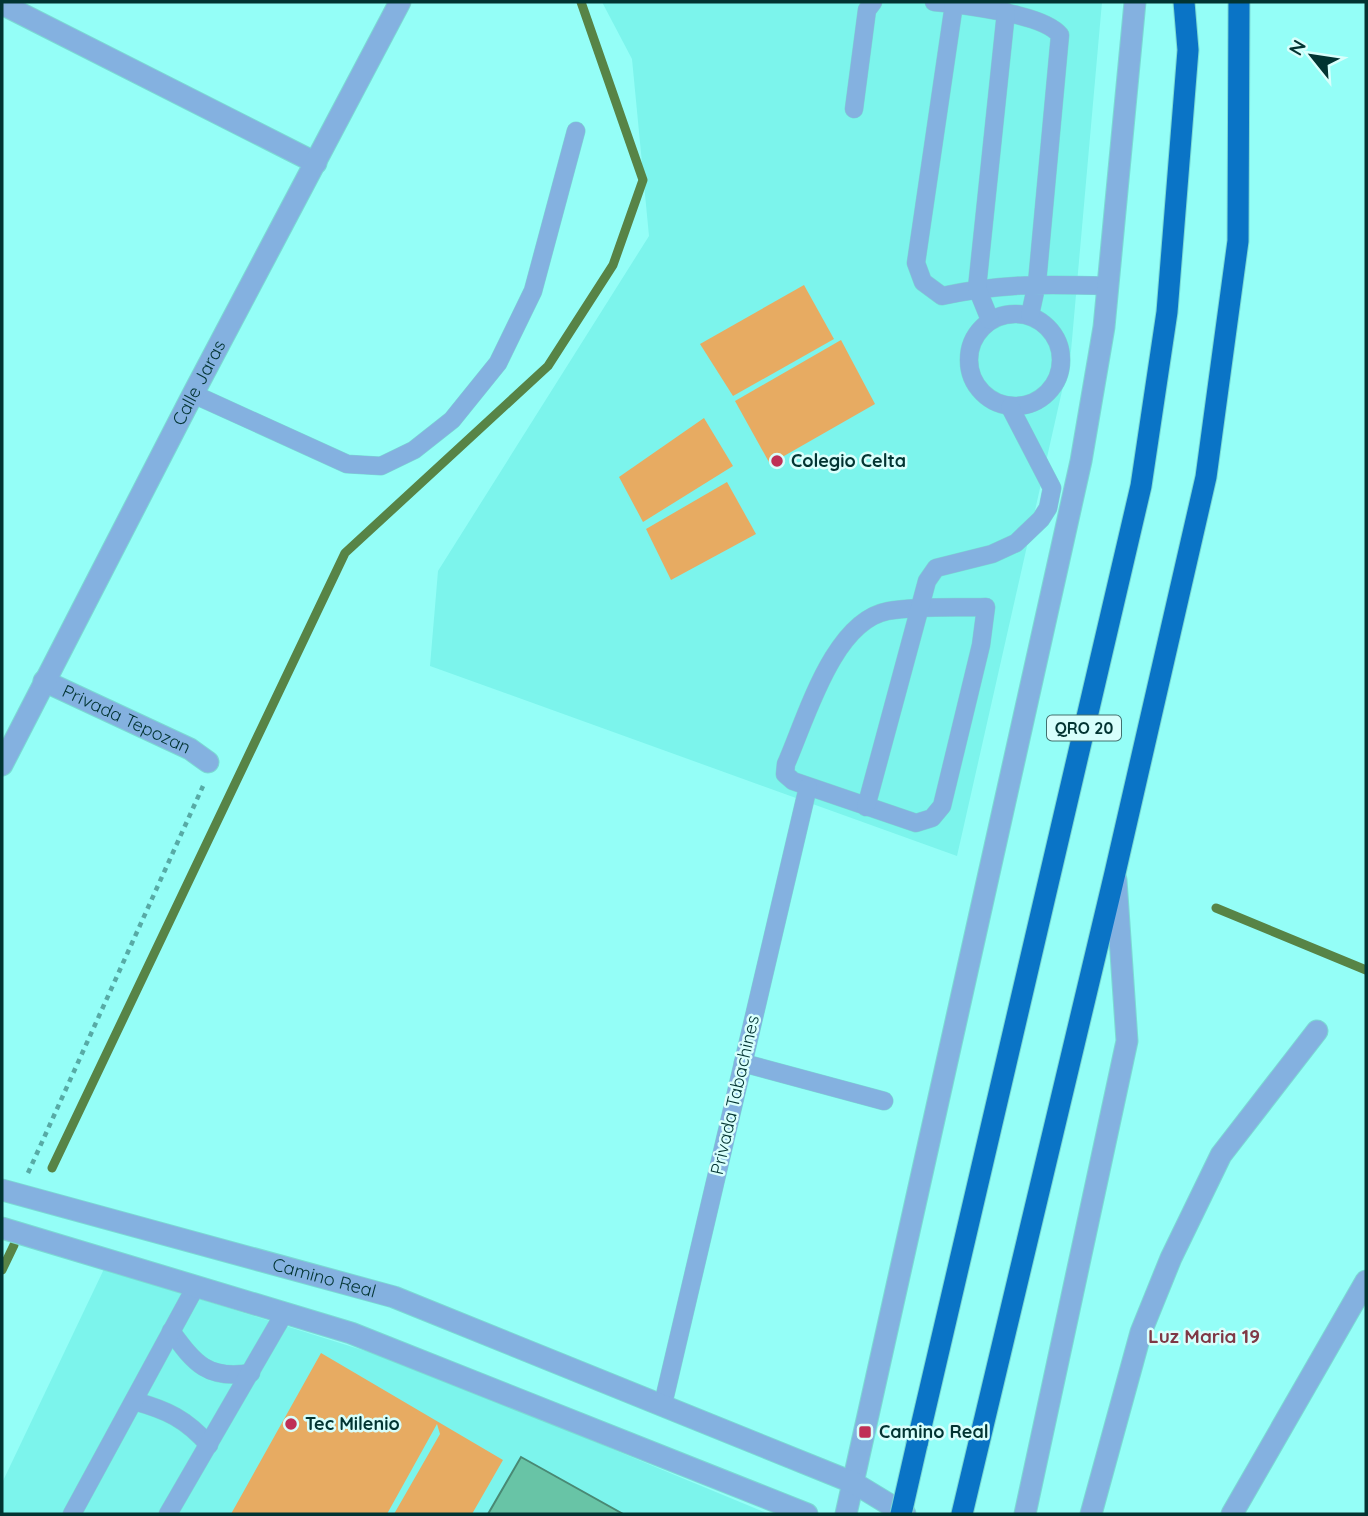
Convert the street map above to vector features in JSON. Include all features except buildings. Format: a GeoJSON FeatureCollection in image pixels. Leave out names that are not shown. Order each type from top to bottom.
{"type":"FeatureCollection","features":[{"type":"Feature","properties":{"kind":"highway","name":"QRO 20"},"geometry":{"type":"LineString","coordinates":[[903,1514],[917,1444],[1141,486],[1167,312],[1188,50],[1184,2]]}},
{"type":"Feature","properties":{"kind":"highway","name":"QRO 20"},"geometry":{"type":"LineString","coordinates":[[962,1514],[1115,873],[1206,477],[1238,241],[1239,2]]}},
{"type":"Feature","properties":{"kind":"street","name":"Calle Jaras"},"geometry":{"type":"LineString","coordinates":[[2,765],[193,394],[400,2]]}},
{"type":"Feature","properties":{"kind":"street"},"geometry":{"type":"LineString","coordinates":[[846,1514],[1081,461],[1109,286],[1135,2]]}},
{"type":"Feature","properties":{"kind":"street"},"geometry":{"type":"LineString","coordinates":[[2,4],[316,163]]}},
{"type":"Feature","properties":{"kind":"street","name":"Privada Tepozan"},"geometry":{"type":"LineString","coordinates":[[44,681],[190,749],[208,762]]}},
{"type":"Feature","properties":{"kind":"street"},"geometry":{"type":"LineString","coordinates":[[1025,1514],[1127,1041],[1115,873]]}},
{"type":"Feature","properties":{"kind":"street"},"geometry":{"type":"LineString","coordinates":[[1091,1514],[1141,1332],[1171,1258],[1221,1155],[1317,1031]]}},
{"type":"Feature","properties":{"kind":"street","name":"Camino Real"},"geometry":{"type":"LineString","coordinates":[[10,1193],[394,1297],[854,1483],[903,1514]]}},
{"type":"Feature","properties":{"kind":"street"},"geometry":{"type":"LineString","coordinates":[[2,1228],[351,1333],[807,1514]]}},
{"type":"Feature","properties":{"kind":"street"},"geometry":{"type":"LineString","coordinates":[[1232,1514],[1366,1281]]}},
{"type":"Feature","properties":{"kind":"lane"},"geometry":{"type":"LineString","coordinates":[[854,109],[867,10],[873,2]]}},
{"type":"Feature","properties":{"kind":"lane"},"geometry":{"type":"LineString","coordinates":[[934,2],[1006,12],[1049,25],[1060,35],[1037,283],[1030,315]]}},
{"type":"Feature","properties":{"kind":"lane"},"geometry":{"type":"LineString","coordinates":[[954,4],[916,263],[923,282],[942,296],[977,288],[1037,283],[1109,286]]}},
{"type":"Feature","properties":{"kind":"lane"},"geometry":{"type":"LineString","coordinates":[[990,320],[977,288],[1006,12]]}},
{"type":"Feature","properties":{"kind":"lane"},"geometry":{"type":"LineString","coordinates":[[193,394],[347,464],[381,466],[414,450],[452,421],[498,363],[533,291],[576,131]]}},
{"type":"Feature","properties":{"kind":"lane"},"geometry":{"type":"LineString","coordinates":[[1010,313],[1030,315],[1053,332],[1060,348],[1062,366],[1056,383],[1044,397],[1028,405],[1010,407],[994,402],[981,393],[972,379],[968,362],[971,346],[978,331],[990,320],[1010,313]]}},
{"type":"Feature","properties":{"kind":"lane"},"geometry":{"type":"LineString","coordinates":[[866,807],[927,581],[936,568],[992,554],[1016,543],[1041,519],[1048,508],[1052,488],[1010,407]]}},
{"type":"Feature","properties":{"kind":"lane"},"geometry":{"type":"LineString","coordinates":[[986,607],[981,645],[942,806],[932,818],[916,823],[808,787],[793,781],[785,774],[786,764],[827,667],[840,645],[857,625],[886,612],[986,607]]}},
{"type":"Feature","properties":{"kind":"lane","name":"Privada Tabachines"},"geometry":{"type":"LineString","coordinates":[[663,1404],[808,787]]}},
{"type":"Feature","properties":{"kind":"lane"},"geometry":{"type":"LineString","coordinates":[[743,1063],[884,1101]]}},
{"type":"Feature","properties":{"kind":"lane"},"geometry":{"type":"LineString","coordinates":[[72,1514],[196,1286]]}},
{"type":"Feature","properties":{"kind":"lane"},"geometry":{"type":"LineString","coordinates":[[168,1514],[285,1312]]}},
{"type":"Feature","properties":{"kind":"lane"},"geometry":{"type":"LineString","coordinates":[[171,1331],[202,1367],[217,1374],[232,1376],[251,1373]]}},
{"type":"Feature","properties":{"kind":"lane"},"geometry":{"type":"LineString","coordinates":[[134,1401],[183,1420],[209,1445]]}},
{"type":"Feature","properties":{"kind":"path"},"geometry":{"type":"LineString","coordinates":[[10,1193],[49,1123],[202,789],[208,762]]}},
{"type":"Feature","properties":{"kind":"shaded area","name":"Colegio Celta"},"geometry":{"type":"Polygon","coordinates":[[[602,2],[1102,2],[1071,351],[957,856],[430,666],[438,571],[649,236],[632,59],[602,2]]]}},
{"type":"Feature","properties":{"kind":"shaded area"},"geometry":{"type":"Polygon","coordinates":[[[804,285],[834,339],[733,396],[700,344],[804,285]]]}},
{"type":"Feature","properties":{"kind":"shaded area"},"geometry":{"type":"Polygon","coordinates":[[[841,340],[875,404],[770,464],[735,401],[841,340]]]}},
{"type":"Feature","properties":{"kind":"shaded area"},"geometry":{"type":"Polygon","coordinates":[[[704,418],[733,466],[643,522],[619,477],[704,418]]]}},
{"type":"Feature","properties":{"kind":"shaded area"},"geometry":{"type":"Polygon","coordinates":[[[727,482],[756,534],[671,580],[646,529],[727,482]]]}},
{"type":"Feature","properties":{"kind":"shaded area","name":"Tec Milenio"},"geometry":{"type":"Polygon","coordinates":[[[104,1269],[407,1364],[769,1514],[2,1514],[2,1483],[104,1269]]]}},
{"type":"Feature","properties":{"kind":"shaded area"},"geometry":{"type":"Polygon","coordinates":[[[321,1353],[503,1460],[472,1514],[394,1514],[440,1434],[437,1424],[387,1514],[231,1514],[321,1353]]]}},
{"type":"Feature","properties":{"kind":"waterway"},"geometry":{"type":"LineString","coordinates":[[52,1168],[345,553],[548,366],[613,265],[643,180],[581,2]]}},
{"type":"Feature","properties":{"kind":"waterway"},"geometry":{"type":"LineString","coordinates":[[1216,908],[1366,970]]}},
{"type":"Feature","properties":{"kind":"waterway"},"geometry":{"type":"LineString","coordinates":[[2,1270],[14,1245]]}},
{"type":"Feature","properties":{"kind":"place","name":"Colegio Celta"},"geometry":{"type":"Point","coordinates":[777,461]}},
{"type":"Feature","properties":{"kind":"place","name":"Tec Milenio"},"geometry":{"type":"Point","coordinates":[291,1424]}},
{"type":"Feature","properties":{"kind":"place","name":"Camino Real"},"geometry":{"type":"Point","coordinates":[865,1432]}},
{"type":"Feature","properties":{"kind":"district","name":"Luz Maria 19"},"geometry":{"type":"Point","coordinates":[1204,1336]}}]}
